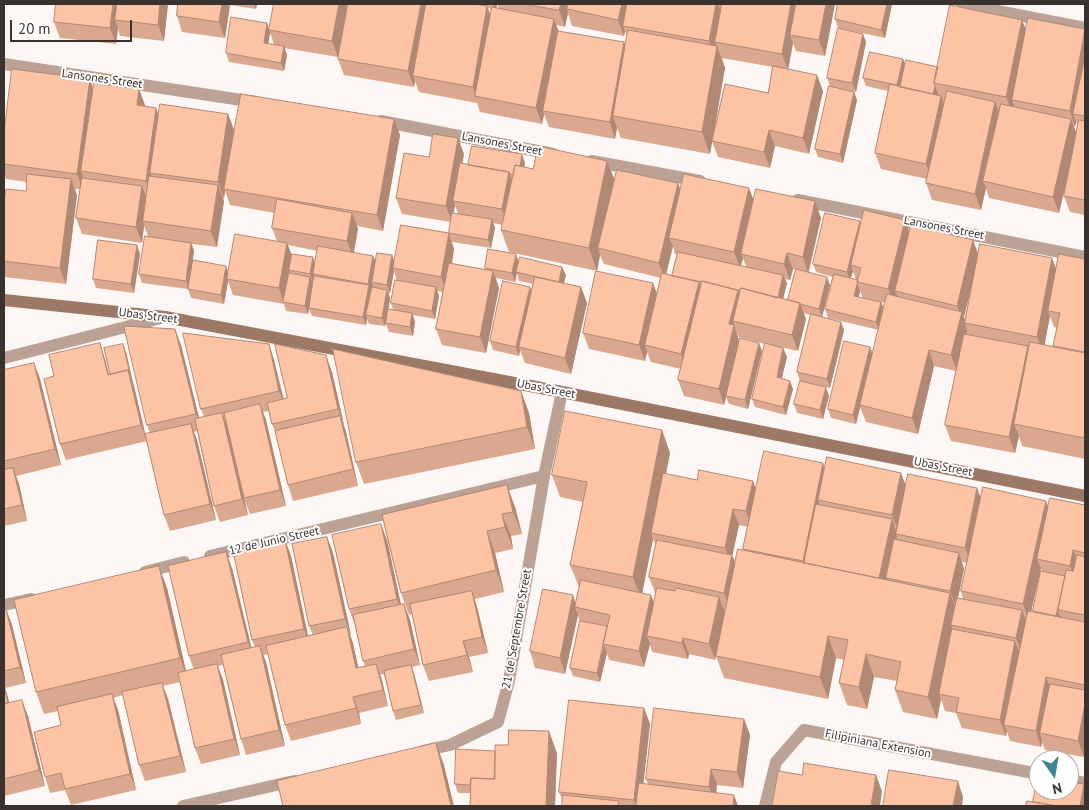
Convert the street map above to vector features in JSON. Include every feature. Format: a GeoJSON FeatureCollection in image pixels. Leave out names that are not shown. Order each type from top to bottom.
{"type":"FeatureCollection","features":[{"type":"Feature","properties":{"kind":"street"},"geometry":{"type":"LineString","coordinates":[[962,4],[1085,28]]}},
{"type":"Feature","properties":{"kind":"street","name":"Lansones Street"},"geometry":{"type":"LineString","coordinates":[[4,64],[265,103]]}},
{"type":"Feature","properties":{"kind":"street","name":"Lansones Street"},"geometry":{"type":"LineString","coordinates":[[372,119],[714,184]]}},
{"type":"Feature","properties":{"kind":"street","name":"Lansones Street"},"geometry":{"type":"LineString","coordinates":[[783,197],[1085,257]]}},
{"type":"Feature","properties":{"kind":"street","name":"Ubas Street"},"geometry":{"type":"LineString","coordinates":[[4,300],[165,317],[562,392],[1085,496]]}},
{"type":"Feature","properties":{"kind":"street"},"geometry":{"type":"LineString","coordinates":[[4,358],[165,317]]}},
{"type":"Feature","properties":{"kind":"street","name":"21 de Septembre Street"},"geometry":{"type":"LineString","coordinates":[[412,754],[450,745],[498,722],[509,681],[544,476],[562,392]]}},
{"type":"Feature","properties":{"kind":"street","name":"12 de Junio Street"},"geometry":{"type":"LineString","coordinates":[[129,576],[544,476]]}},
{"type":"Feature","properties":{"kind":"street"},"geometry":{"type":"LineString","coordinates":[[4,606],[42,596]]}},
{"type":"Feature","properties":{"kind":"street","name":"Filipiniana Extension"},"geometry":{"type":"LineString","coordinates":[[765,806],[776,762],[804,730],[1029,772]]}},
{"type":"Feature","properties":{"kind":"street"},"geometry":{"type":"LineString","coordinates":[[184,806],[307,778]]}},
{"type":"Feature","properties":{"kind":"building"},"geometry":{"type":"Polygon","coordinates":[[[56,4],[113,4],[110,28],[54,22],[56,4]]]}},
{"type":"Feature","properties":{"kind":"building"},"geometry":{"type":"Polygon","coordinates":[[[117,4],[160,4],[158,25],[115,20],[117,4]]]}},
{"type":"Feature","properties":{"kind":"building"},"geometry":{"type":"Polygon","coordinates":[[[178,4],[222,4],[219,22],[177,16],[178,4]]]}},
{"type":"Feature","properties":{"kind":"building"},"geometry":{"type":"Polygon","coordinates":[[[274,4],[339,4],[332,41],[269,30],[274,4]]]}},
{"type":"Feature","properties":{"kind":"building"},"geometry":{"type":"Polygon","coordinates":[[[348,4],[421,4],[408,71],[338,59],[348,4]]]}},
{"type":"Feature","properties":{"kind":"building"},"geometry":{"type":"Polygon","coordinates":[[[426,4],[474,4],[487,6],[473,87],[413,76],[426,4]]]}},
{"type":"Feature","properties":{"kind":"building"},"geometry":{"type":"Polygon","coordinates":[[[525,4],[561,4],[559,10],[525,4]]]}},
{"type":"Feature","properties":{"kind":"building"},"geometry":{"type":"Polygon","coordinates":[[[568,4],[622,4],[618,20],[567,9],[568,4]]]}},
{"type":"Feature","properties":{"kind":"building"},"geometry":{"type":"Polygon","coordinates":[[[627,4],[716,4],[709,41],[623,26],[627,4]]]}},
{"type":"Feature","properties":{"kind":"building"},"geometry":{"type":"Polygon","coordinates":[[[722,4],[791,4],[782,54],[715,42],[722,4]]]}},
{"type":"Feature","properties":{"kind":"building"},"geometry":{"type":"Polygon","coordinates":[[[796,4],[826,4],[819,40],[790,35],[796,4]]]}},
{"type":"Feature","properties":{"kind":"building"},"geometry":{"type":"Polygon","coordinates":[[[838,4],[887,4],[881,30],[835,19],[838,4]]]}},
{"type":"Feature","properties":{"kind":"building"},"geometry":{"type":"Polygon","coordinates":[[[950,5],[1022,20],[1006,97],[934,83],[950,5]]]}},
{"type":"Feature","properties":{"kind":"building"},"geometry":{"type":"Polygon","coordinates":[[[492,7],[554,19],[536,108],[475,96],[492,7]]]}},
{"type":"Feature","properties":{"kind":"building"},"geometry":{"type":"Polygon","coordinates":[[[231,17],[267,23],[264,43],[284,46],[281,63],[226,53],[231,17]]]}},
{"type":"Feature","properties":{"kind":"building"},"geometry":{"type":"Polygon","coordinates":[[[1028,18],[1085,29],[1070,111],[1012,100],[1028,18]]]}},
{"type":"Feature","properties":{"kind":"building"},"geometry":{"type":"Polygon","coordinates":[[[838,28],[863,34],[852,83],[827,78],[838,28]]]}},
{"type":"Feature","properties":{"kind":"building"},"geometry":{"type":"Polygon","coordinates":[[[628,30],[717,46],[702,132],[613,116],[628,30]]]}},
{"type":"Feature","properties":{"kind":"building"},"geometry":{"type":"Polygon","coordinates":[[[558,31],[624,42],[610,122],[543,111],[558,31]]]}},
{"type":"Feature","properties":{"kind":"building"},"geometry":{"type":"Polygon","coordinates":[[[870,52],[903,59],[897,85],[863,78],[870,52]]]}},
{"type":"Feature","properties":{"kind":"building"},"geometry":{"type":"Polygon","coordinates":[[[1085,57],[1085,116],[1073,114],[1085,57]]]}},
{"type":"Feature","properties":{"kind":"building"},"geometry":{"type":"Polygon","coordinates":[[[906,60],[938,67],[933,94],[900,87],[906,60]]]}},
{"type":"Feature","properties":{"kind":"building"},"geometry":{"type":"Polygon","coordinates":[[[773,66],[817,75],[803,138],[769,130],[764,152],[712,141],[725,84],[768,93],[773,66]]]}},
{"type":"Feature","properties":{"kind":"building"},"geometry":{"type":"Polygon","coordinates":[[[12,69],[90,79],[77,174],[4,164],[4,133],[12,69]]]}},
{"type":"Feature","properties":{"kind":"building"},"geometry":{"type":"Polygon","coordinates":[[[94,83],[139,89],[137,105],[156,108],[146,181],[81,171],[94,83]]]}},
{"type":"Feature","properties":{"kind":"building"},"geometry":{"type":"Polygon","coordinates":[[[890,84],[941,96],[926,164],[875,153],[890,84]]]}},
{"type":"Feature","properties":{"kind":"building"},"geometry":{"type":"Polygon","coordinates":[[[829,86],[854,92],[840,154],[815,149],[829,86]]]}},
{"type":"Feature","properties":{"kind":"building"},"geometry":{"type":"Polygon","coordinates":[[[947,91],[995,102],[975,194],[926,183],[947,91]]]}},
{"type":"Feature","properties":{"kind":"building"},"geometry":{"type":"Polygon","coordinates":[[[241,94],[394,119],[377,215],[224,189],[241,94]]]}},
{"type":"Feature","properties":{"kind":"building"},"geometry":{"type":"Polygon","coordinates":[[[160,104],[228,114],[218,182],[150,173],[160,104]]]}},
{"type":"Feature","properties":{"kind":"building"},"geometry":{"type":"Polygon","coordinates":[[[1001,104],[1071,119],[1053,197],[983,181],[1001,104]]]}},
{"type":"Feature","properties":{"kind":"building"},"geometry":{"type":"Polygon","coordinates":[[[1079,120],[1085,121],[1085,200],[1064,196],[1079,120]]]}},
{"type":"Feature","properties":{"kind":"building"},"geometry":{"type":"Polygon","coordinates":[[[433,134],[458,138],[446,206],[396,198],[404,153],[429,157],[433,134]]]}},
{"type":"Feature","properties":{"kind":"building"},"geometry":{"type":"Polygon","coordinates":[[[472,146],[522,154],[520,166],[515,165],[513,175],[509,172],[468,165],[472,146]]]}},
{"type":"Feature","properties":{"kind":"building"},"geometry":{"type":"Polygon","coordinates":[[[538,146],[607,161],[589,248],[501,230],[515,165],[533,169],[538,146]]]}},
{"type":"Feature","properties":{"kind":"building"},"geometry":{"type":"Polygon","coordinates":[[[460,163],[509,172],[502,209],[453,201],[460,163]]]}},
{"type":"Feature","properties":{"kind":"building"},"geometry":{"type":"Polygon","coordinates":[[[617,170],[678,183],[659,263],[598,248],[617,170]]]}},
{"type":"Feature","properties":{"kind":"building"},"geometry":{"type":"Polygon","coordinates":[[[27,174],[71,179],[60,268],[4,261],[4,203],[6,189],[26,191],[27,174]]]}},
{"type":"Feature","properties":{"kind":"building"},"geometry":{"type":"Polygon","coordinates":[[[684,174],[749,188],[734,252],[669,238],[684,174]]]}},
{"type":"Feature","properties":{"kind":"building"},"geometry":{"type":"Polygon","coordinates":[[[149,176],[218,185],[211,231],[143,221],[149,176]]]}},
{"type":"Feature","properties":{"kind":"building"},"geometry":{"type":"Polygon","coordinates":[[[82,178],[142,186],[136,227],[76,218],[82,178]]]}},
{"type":"Feature","properties":{"kind":"building"},"geometry":{"type":"Polygon","coordinates":[[[756,189],[815,201],[803,257],[787,253],[784,264],[741,254],[756,189]]]}},
{"type":"Feature","properties":{"kind":"building"},"geometry":{"type":"Polygon","coordinates":[[[277,199],[352,213],[347,241],[272,228],[277,199]]]}},
{"type":"Feature","properties":{"kind":"building"},"geometry":{"type":"Polygon","coordinates":[[[864,210],[905,220],[888,289],[857,282],[861,268],[851,265],[864,210]]]}},
{"type":"Feature","properties":{"kind":"building"},"geometry":{"type":"Polygon","coordinates":[[[452,213],[492,219],[488,240],[449,233],[452,213]]]}},
{"type":"Feature","properties":{"kind":"building"},"geometry":{"type":"Polygon","coordinates":[[[825,213],[860,221],[847,272],[813,264],[825,213]]]}},
{"type":"Feature","properties":{"kind":"building"},"geometry":{"type":"Polygon","coordinates":[[[401,225],[449,233],[441,277],[393,268],[401,225]]]}},
{"type":"Feature","properties":{"kind":"building"},"geometry":{"type":"Polygon","coordinates":[[[911,225],[973,240],[957,306],[895,291],[911,225]]]}},
{"type":"Feature","properties":{"kind":"building"},"geometry":{"type":"Polygon","coordinates":[[[235,234],[287,243],[279,288],[227,279],[235,234]]]}},
{"type":"Feature","properties":{"kind":"building"},"geometry":{"type":"Polygon","coordinates":[[[145,236],[191,243],[186,281],[139,274],[145,236]]]}},
{"type":"Feature","properties":{"kind":"building"},"geometry":{"type":"Polygon","coordinates":[[[98,240],[137,245],[131,284],[93,279],[98,240]]]}},
{"type":"Feature","properties":{"kind":"building"},"geometry":{"type":"Polygon","coordinates":[[[980,244],[1052,258],[1037,337],[965,323],[980,244]]]}},
{"type":"Feature","properties":{"kind":"building"},"geometry":{"type":"Polygon","coordinates":[[[318,246],[373,256],[368,284],[313,274],[318,246]]]}},
{"type":"Feature","properties":{"kind":"building"},"geometry":{"type":"Polygon","coordinates":[[[488,249],[516,254],[512,273],[485,268],[488,249]]]}},
{"type":"Feature","properties":{"kind":"building"},"geometry":{"type":"Polygon","coordinates":[[[678,252],[783,275],[778,298],[741,288],[740,291],[702,281],[672,276],[678,252]]]}},
{"type":"Feature","properties":{"kind":"building"},"geometry":{"type":"Polygon","coordinates":[[[377,253],[392,255],[387,285],[372,282],[377,253]]]}},
{"type":"Feature","properties":{"kind":"building"},"geometry":{"type":"Polygon","coordinates":[[[292,254],[313,257],[310,274],[289,270],[292,254]]]}},
{"type":"Feature","properties":{"kind":"building"},"geometry":{"type":"Polygon","coordinates":[[[1059,254],[1085,259],[1085,352],[1053,346],[1060,313],[1048,311],[1059,254]]]}},
{"type":"Feature","properties":{"kind":"building"},"geometry":{"type":"Polygon","coordinates":[[[520,257],[562,267],[559,282],[516,272],[520,257]]]}},
{"type":"Feature","properties":{"kind":"building"},"geometry":{"type":"Polygon","coordinates":[[[193,260],[226,266],[221,295],[188,289],[193,260]]]}},
{"type":"Feature","properties":{"kind":"building"},"geometry":{"type":"Polygon","coordinates":[[[449,263],[493,271],[480,337],[436,329],[449,263]]]}},
{"type":"Feature","properties":{"kind":"building"},"geometry":{"type":"Polygon","coordinates":[[[796,269],[827,277],[819,309],[788,300],[796,269]]]}},
{"type":"Feature","properties":{"kind":"building"},"geometry":{"type":"Polygon","coordinates":[[[596,271],[653,283],[639,345],[583,333],[596,271]]]}},
{"type":"Feature","properties":{"kind":"building"},"geometry":{"type":"Polygon","coordinates":[[[289,273],[310,277],[305,306],[283,302],[289,273]]]}},
{"type":"Feature","properties":{"kind":"building"},"geometry":{"type":"Polygon","coordinates":[[[662,273],[699,282],[681,354],[645,345],[662,273]]]}},
{"type":"Feature","properties":{"kind":"building"},"geometry":{"type":"Polygon","coordinates":[[[834,274],[858,280],[854,296],[881,302],[876,322],[825,309],[834,274]]]}},
{"type":"Feature","properties":{"kind":"building"},"geometry":{"type":"Polygon","coordinates":[[[314,276],[369,285],[363,317],[309,308],[314,276]]]}},
{"type":"Feature","properties":{"kind":"building"},"geometry":{"type":"Polygon","coordinates":[[[535,277],[581,287],[565,358],[519,347],[535,277]]]}},
{"type":"Feature","properties":{"kind":"building"},"geometry":{"type":"Polygon","coordinates":[[[395,280],[436,287],[432,311],[391,303],[395,280]]]}},
{"type":"Feature","properties":{"kind":"building"},"geometry":{"type":"Polygon","coordinates":[[[503,281],[530,287],[516,347],[490,341],[503,281]]]}},
{"type":"Feature","properties":{"kind":"building"},"geometry":{"type":"Polygon","coordinates":[[[702,281],[738,290],[729,324],[734,325],[719,389],[678,380],[702,281]]]}},
{"type":"Feature","properties":{"kind":"building"},"geometry":{"type":"Polygon","coordinates":[[[372,287],[387,290],[382,318],[366,315],[372,287]]]}},
{"type":"Feature","properties":{"kind":"building"},"geometry":{"type":"Polygon","coordinates":[[[741,288],[800,303],[792,335],[733,321],[741,288]]]}},
{"type":"Feature","properties":{"kind":"building"},"geometry":{"type":"Polygon","coordinates":[[[887,294],[962,312],[951,355],[929,350],[912,418],[860,405],[887,294]]]}},
{"type":"Feature","properties":{"kind":"building"},"geometry":{"type":"Polygon","coordinates":[[[388,309],[412,313],[410,327],[386,323],[388,309]]]}},
{"type":"Feature","properties":{"kind":"building"},"geometry":{"type":"Polygon","coordinates":[[[811,314],[841,322],[827,379],[797,372],[811,314]]]}},
{"type":"Feature","properties":{"kind":"building"},"geometry":{"type":"Polygon","coordinates":[[[124,326],[175,329],[196,414],[147,425],[124,326]]]}},
{"type":"Feature","properties":{"kind":"building"},"geometry":{"type":"Polygon","coordinates":[[[183,333],[269,344],[279,391],[201,409],[183,333]]]}},
{"type":"Feature","properties":{"kind":"building"},"geometry":{"type":"Polygon","coordinates":[[[964,334],[1028,346],[1009,437],[945,425],[964,334]]]}},
{"type":"Feature","properties":{"kind":"building"},"geometry":{"type":"Polygon","coordinates":[[[740,338],[759,343],[745,400],[726,396],[740,338]]]}},
{"type":"Feature","properties":{"kind":"building"},"geometry":{"type":"Polygon","coordinates":[[[844,341],[870,347],[853,415],[828,409],[844,341]]]}},
{"type":"Feature","properties":{"kind":"building"},"geometry":{"type":"Polygon","coordinates":[[[1030,342],[1085,353],[1084,438],[1014,424],[1030,342]]]}},
{"type":"Feature","properties":{"kind":"building"},"geometry":{"type":"Polygon","coordinates":[[[100,343],[108,375],[128,370],[141,425],[60,444],[44,379],[54,376],[49,355],[100,343]]]}},
{"type":"Feature","properties":{"kind":"building"},"geometry":{"type":"Polygon","coordinates":[[[765,343],[783,348],[777,377],[790,381],[783,407],[752,399],[765,343]]]}},
{"type":"Feature","properties":{"kind":"building"},"geometry":{"type":"Polygon","coordinates":[[[123,344],[130,374],[128,370],[110,374],[104,348],[123,344]]]}},
{"type":"Feature","properties":{"kind":"building"},"geometry":{"type":"Polygon","coordinates":[[[275,344],[326,355],[338,409],[272,424],[267,403],[287,398],[275,344]]]}},
{"type":"Feature","properties":{"kind":"building"},"geometry":{"type":"Polygon","coordinates":[[[333,349],[521,391],[527,427],[356,462],[333,349]]]}},
{"type":"Feature","properties":{"kind":"building"},"geometry":{"type":"Polygon","coordinates":[[[34,363],[55,449],[4,461],[4,370],[34,363]]]}},
{"type":"Feature","properties":{"kind":"building"},"geometry":{"type":"Polygon","coordinates":[[[800,381],[826,387],[820,410],[794,404],[800,381]]]}},
{"type":"Feature","properties":{"kind":"building"},"geometry":{"type":"Polygon","coordinates":[[[260,404],[280,490],[244,498],[224,413],[260,404]]]}},
{"type":"Feature","properties":{"kind":"building"},"geometry":{"type":"Polygon","coordinates":[[[565,411],[662,430],[633,577],[570,565],[587,482],[552,475],[565,411]]]}},
{"type":"Feature","properties":{"kind":"building"},"geometry":{"type":"Polygon","coordinates":[[[222,413],[242,499],[214,506],[195,419],[222,413]]]}},
{"type":"Feature","properties":{"kind":"building"},"geometry":{"type":"Polygon","coordinates":[[[340,416],[353,469],[288,485],[275,431],[340,416]]]}},
{"type":"Feature","properties":{"kind":"building"},"geometry":{"type":"Polygon","coordinates":[[[191,424],[210,504],[164,515],[145,434],[191,424]]]}},
{"type":"Feature","properties":{"kind":"building"},"geometry":{"type":"Polygon","coordinates":[[[764,451],[823,463],[803,561],[743,549],[764,451]]]}},
{"type":"Feature","properties":{"kind":"building"},"geometry":{"type":"Polygon","coordinates":[[[827,457],[901,473],[892,515],[818,500],[827,457]]]}},
{"type":"Feature","properties":{"kind":"building"},"geometry":{"type":"Polygon","coordinates":[[[13,468],[22,505],[4,509],[4,470],[13,468]]]}},
{"type":"Feature","properties":{"kind":"building"},"geometry":{"type":"Polygon","coordinates":[[[699,470],[753,481],[746,511],[733,509],[725,548],[651,533],[663,473],[697,480],[699,470]]]}},
{"type":"Feature","properties":{"kind":"building"},"geometry":{"type":"Polygon","coordinates":[[[908,474],[977,488],[965,548],[896,534],[908,474]]]}},
{"type":"Feature","properties":{"kind":"building"},"geometry":{"type":"Polygon","coordinates":[[[507,485],[513,512],[502,514],[505,527],[487,531],[496,570],[401,593],[382,515],[507,485]]]}},
{"type":"Feature","properties":{"kind":"building"},"geometry":{"type":"Polygon","coordinates":[[[983,487],[1046,501],[1023,604],[961,591],[983,487]]]}},
{"type":"Feature","properties":{"kind":"building"},"geometry":{"type":"Polygon","coordinates":[[[1050,498],[1085,505],[1085,553],[1073,550],[1070,566],[1037,559],[1050,498]]]}},
{"type":"Feature","properties":{"kind":"building"},"geometry":{"type":"Polygon","coordinates":[[[816,504],[892,519],[879,578],[804,563],[816,504]]]}},
{"type":"Feature","properties":{"kind":"building"},"geometry":{"type":"Polygon","coordinates":[[[381,524],[397,599],[349,609],[332,535],[381,524]]]}},
{"type":"Feature","properties":{"kind":"building"},"geometry":{"type":"Polygon","coordinates":[[[327,537],[345,619],[309,626],[292,544],[327,537]]]}},
{"type":"Feature","properties":{"kind":"building"},"geometry":{"type":"Polygon","coordinates":[[[894,539],[959,553],[950,591],[886,578],[894,539]]]}},
{"type":"Feature","properties":{"kind":"building"},"geometry":{"type":"Polygon","coordinates":[[[285,540],[304,629],[252,640],[233,551],[285,540]]]}},
{"type":"Feature","properties":{"kind":"building"},"geometry":{"type":"Polygon","coordinates":[[[657,540],[732,555],[724,593],[649,577],[657,540]]]}},
{"type":"Feature","properties":{"kind":"building"},"geometry":{"type":"Polygon","coordinates":[[[738,549],[950,593],[928,697],[895,690],[901,662],[866,654],[859,687],[839,683],[848,640],[828,636],[820,677],[716,656],[738,549]]]}},
{"type":"Feature","properties":{"kind":"building"},"geometry":{"type":"Polygon","coordinates":[[[226,552],[248,642],[189,656],[168,566],[226,552]]]}},
{"type":"Feature","properties":{"kind":"building"},"geometry":{"type":"Polygon","coordinates":[[[1077,555],[1085,557],[1085,615],[1058,610],[1066,570],[1073,571],[1077,555]]]}},
{"type":"Feature","properties":{"kind":"building"},"geometry":{"type":"Polygon","coordinates":[[[159,566],[180,658],[36,692],[14,600],[159,566]]]}},
{"type":"Feature","properties":{"kind":"building"},"geometry":{"type":"Polygon","coordinates":[[[1041,571],[1065,576],[1056,616],[1033,611],[1041,571]]]}},
{"type":"Feature","properties":{"kind":"building"},"geometry":{"type":"Polygon","coordinates":[[[581,580],[651,595],[639,651],[603,644],[610,615],[575,607],[581,580]]]}},
{"type":"Feature","properties":{"kind":"building"},"geometry":{"type":"Polygon","coordinates":[[[657,588],[675,591],[676,588],[719,597],[709,644],[683,638],[682,643],[647,636],[657,588]]]}},
{"type":"Feature","properties":{"kind":"building"},"geometry":{"type":"Polygon","coordinates":[[[543,589],[573,595],[560,658],[530,651],[543,589]]]}},
{"type":"Feature","properties":{"kind":"building"},"geometry":{"type":"Polygon","coordinates":[[[472,591],[482,637],[463,641],[467,655],[423,665],[410,604],[472,591]]]}},
{"type":"Feature","properties":{"kind":"building"},"geometry":{"type":"Polygon","coordinates":[[[957,598],[1022,610],[1016,638],[951,625],[957,598]]]}},
{"type":"Feature","properties":{"kind":"building"},"geometry":{"type":"Polygon","coordinates":[[[404,604],[414,649],[363,661],[353,615],[404,604]]]}},
{"type":"Feature","properties":{"kind":"building"},"geometry":{"type":"Polygon","coordinates":[[[4,609],[6,609],[20,667],[4,671],[4,609]]]}},
{"type":"Feature","properties":{"kind":"building"},"geometry":{"type":"Polygon","coordinates":[[[1028,611],[1085,622],[1085,685],[1046,677],[1036,731],[1004,725],[1028,611]]]}},
{"type":"Feature","properties":{"kind":"building"},"geometry":{"type":"Polygon","coordinates":[[[580,621],[607,626],[597,673],[570,668],[580,621]]]}},
{"type":"Feature","properties":{"kind":"building"},"geometry":{"type":"Polygon","coordinates":[[[347,627],[356,668],[376,664],[383,690],[353,697],[356,708],[285,725],[266,646],[347,627]]]}},
{"type":"Feature","properties":{"kind":"building"},"geometry":{"type":"Polygon","coordinates":[[[952,629],[1015,641],[1000,720],[956,712],[959,698],[939,694],[952,629]]]}},
{"type":"Feature","properties":{"kind":"building"},"geometry":{"type":"Polygon","coordinates":[[[260,646],[279,730],[241,739],[221,655],[260,646]]]}},
{"type":"Feature","properties":{"kind":"building"},"geometry":{"type":"Polygon","coordinates":[[[217,664],[234,739],[195,748],[178,673],[217,664]]]}},
{"type":"Feature","properties":{"kind":"building"},"geometry":{"type":"Polygon","coordinates":[[[411,665],[421,705],[393,711],[384,671],[411,665]]]}},
{"type":"Feature","properties":{"kind":"building"},"geometry":{"type":"Polygon","coordinates":[[[162,683],[180,756],[139,765],[122,692],[162,683]]]}},
{"type":"Feature","properties":{"kind":"building"},"geometry":{"type":"Polygon","coordinates":[[[1050,684],[1085,690],[1085,704],[1078,741],[1040,733],[1050,684]]]}},
{"type":"Feature","properties":{"kind":"building"},"geometry":{"type":"Polygon","coordinates":[[[4,686],[8,703],[4,704],[4,686]]]}},
{"type":"Feature","properties":{"kind":"building"},"geometry":{"type":"Polygon","coordinates":[[[112,694],[130,774],[65,789],[61,773],[45,777],[34,732],[61,725],[57,707],[112,694]]]}},
{"type":"Feature","properties":{"kind":"building"},"geometry":{"type":"Polygon","coordinates":[[[22,700],[39,770],[4,779],[4,704],[22,700]]]}},
{"type":"Feature","properties":{"kind":"building"},"geometry":{"type":"Polygon","coordinates":[[[569,700],[644,708],[634,800],[559,792],[569,700]]]}},
{"type":"Feature","properties":{"kind":"building"},"geometry":{"type":"Polygon","coordinates":[[[654,708],[744,719],[737,772],[711,769],[709,787],[646,779],[654,708]]]}},
{"type":"Feature","properties":{"kind":"building"},"geometry":{"type":"Polygon","coordinates":[[[509,730],[549,731],[546,806],[470,806],[471,778],[495,779],[495,745],[508,745],[509,730]]]}},
{"type":"Feature","properties":{"kind":"building"},"geometry":{"type":"Polygon","coordinates":[[[436,743],[451,806],[283,806],[277,781],[436,743]]]}},
{"type":"Feature","properties":{"kind":"building"},"geometry":{"type":"Polygon","coordinates":[[[456,749],[495,751],[494,779],[471,778],[470,785],[455,784],[456,749]]]}},
{"type":"Feature","properties":{"kind":"building"},"geometry":{"type":"Polygon","coordinates":[[[804,763],[876,775],[871,806],[772,806],[778,771],[802,775],[804,763]]]}},
{"type":"Feature","properties":{"kind":"building"},"geometry":{"type":"Polygon","coordinates":[[[889,770],[958,781],[953,806],[883,806],[889,770]]]}},
{"type":"Feature","properties":{"kind":"building"},"geometry":{"type":"Polygon","coordinates":[[[639,783],[734,795],[733,806],[636,806],[639,783]]]}},
{"type":"Feature","properties":{"kind":"building"},"geometry":{"type":"Polygon","coordinates":[[[1079,783],[1084,784],[1080,806],[1057,806],[1033,802],[1033,800],[1079,800],[1079,783]]]}},
{"type":"Feature","properties":{"kind":"building"},"geometry":{"type":"Polygon","coordinates":[[[563,795],[619,801],[618,806],[562,806],[563,795]]]}},
{"type":"Feature","properties":{"kind":"building"},"geometry":{"type":"Polygon","coordinates":[[[1027,801],[1057,806],[1026,806],[1027,801]]]}}]}
